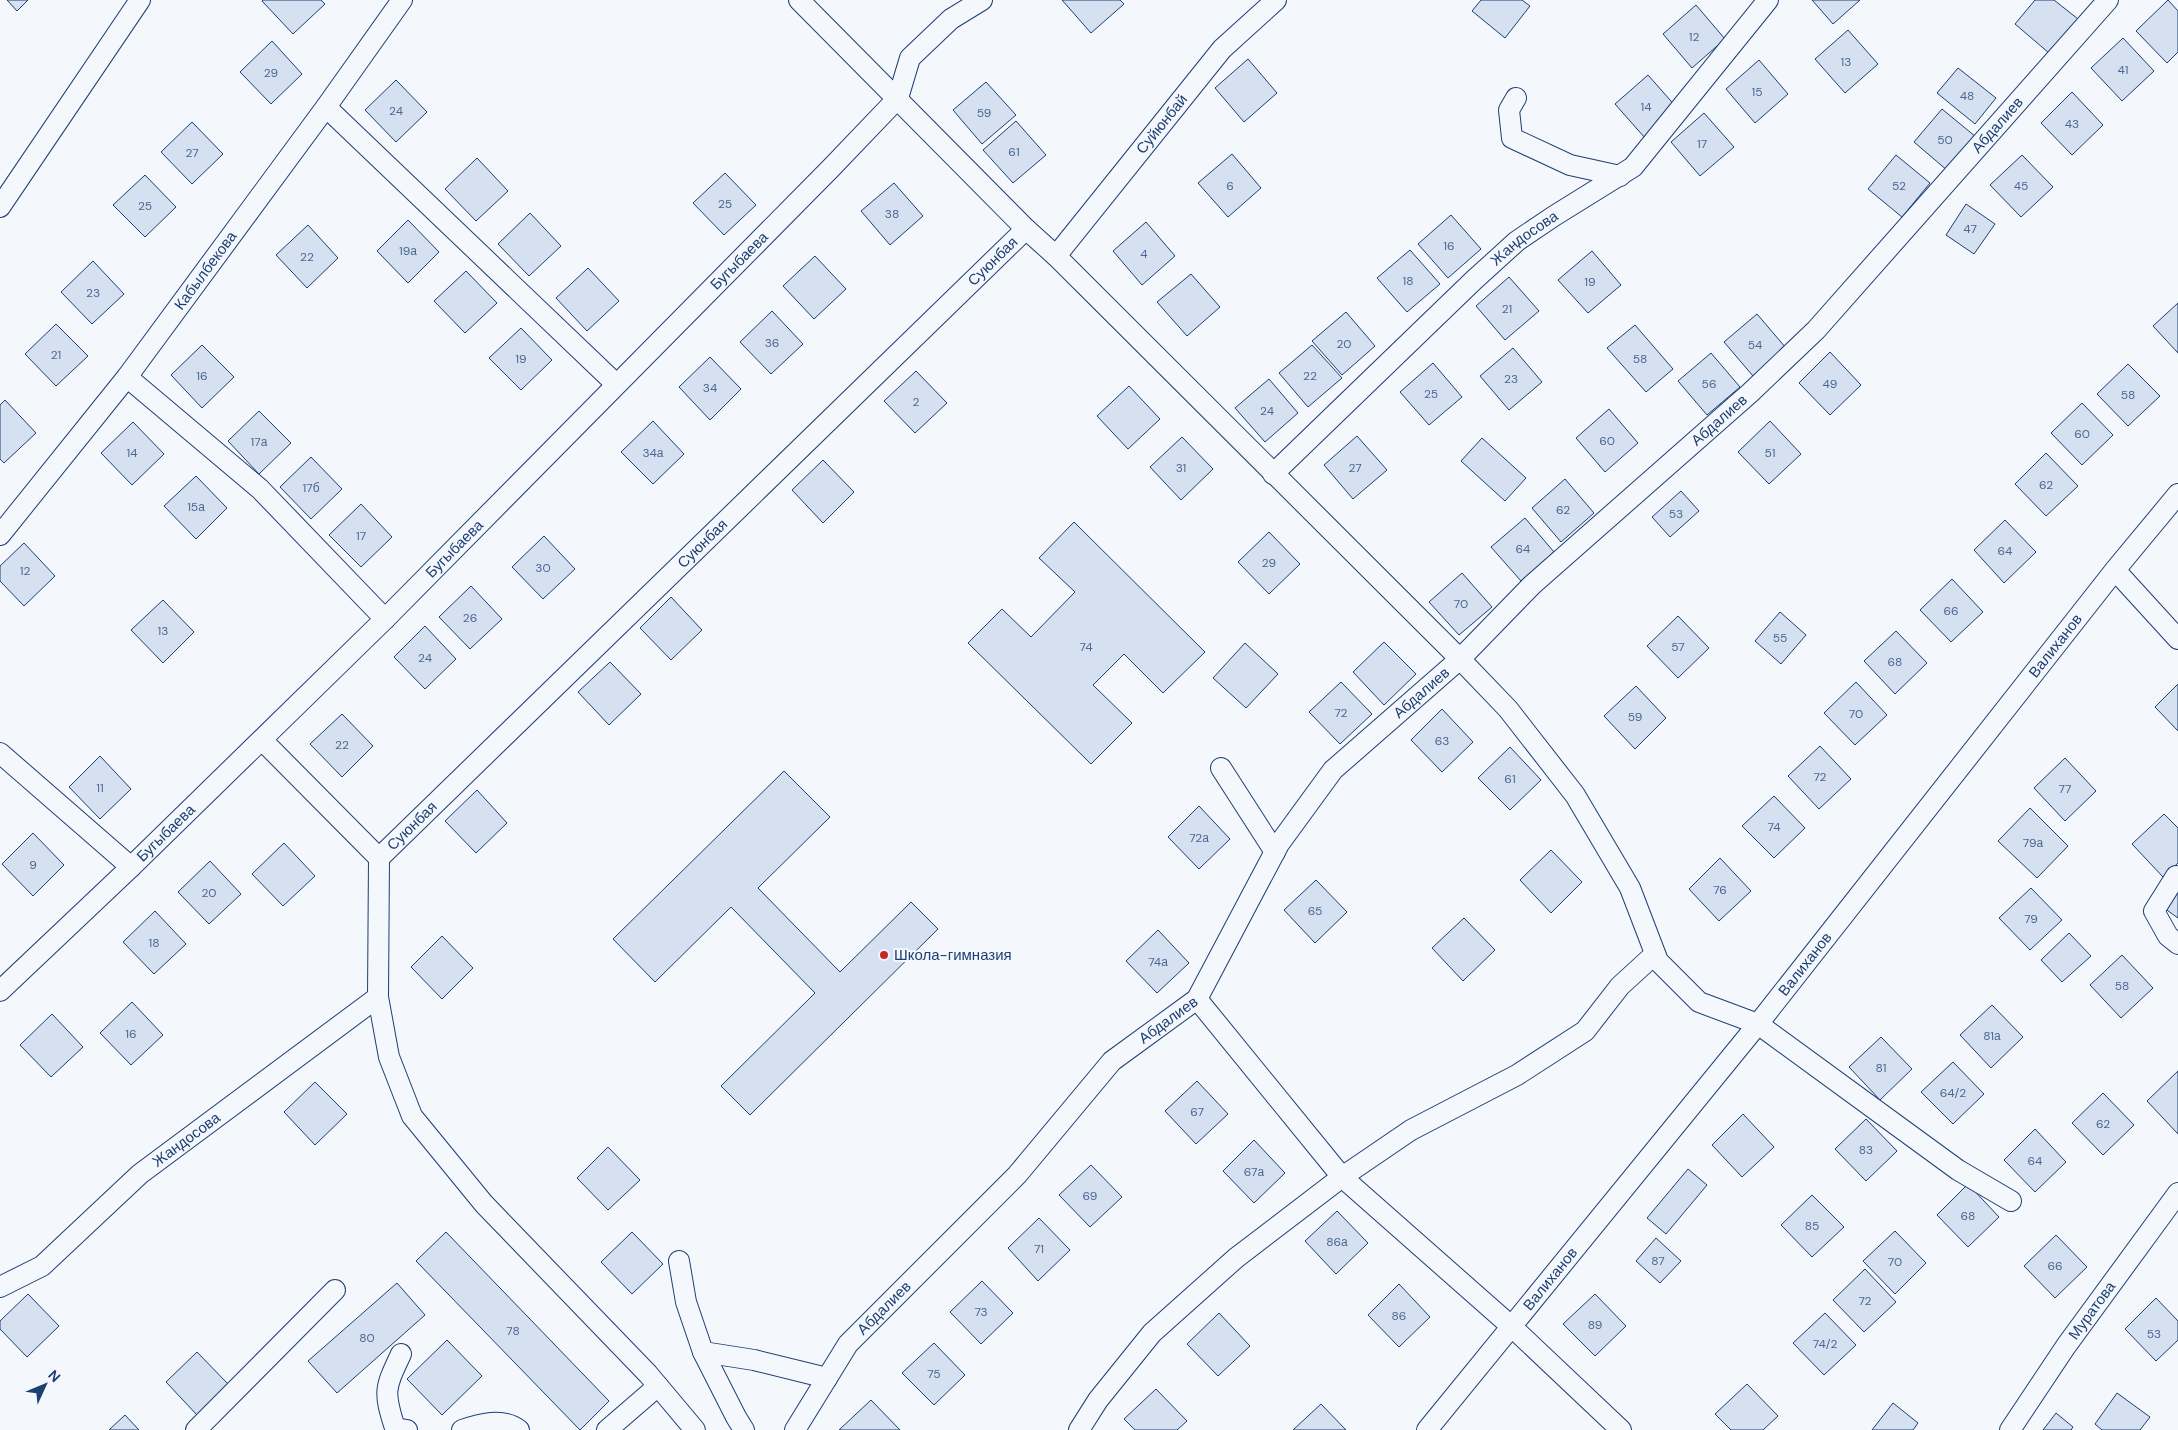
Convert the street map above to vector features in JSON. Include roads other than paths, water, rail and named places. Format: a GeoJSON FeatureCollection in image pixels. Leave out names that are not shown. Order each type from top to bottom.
{"type":"FeatureCollection","features":[{"type":"Feature","properties":{"kind":"street"},"geometry":{"type":"LineString","coordinates":[[0,208],[140,0]]}},
{"type":"Feature","properties":{"kind":"street","name":"Кабылбекова"},"geometry":{"type":"LineString","coordinates":[[0,535],[127,377],[326,107],[402,0]]}},
{"type":"Feature","properties":{"kind":"street"},"geometry":{"type":"LineString","coordinates":[[799,0],[1508,709],[1575,795],[1630,888],[1658,961],[1699,1002],[1758,1024],[1958,1170],[2011,1200]]}},
{"type":"Feature","properties":{"kind":"street"},"geometry":{"type":"LineString","coordinates":[[898,98],[910,58],[952,19],[982,0]]}},
{"type":"Feature","properties":{"kind":"street","name":"Суйюнбай"},"geometry":{"type":"LineString","coordinates":[[1056,256],[1222,49],[1276,0]]}},
{"type":"Feature","properties":{"kind":"street","name":"Жандосова"},"geometry":{"type":"LineString","coordinates":[[1273,474],[1517,241],[1633,166],[1768,0]]}},
{"type":"Feature","properties":{"kind":"street","name":"Абдалиев"},"geometry":{"type":"LineString","coordinates":[[795,1430],[848,1344],[1017,1175],[1112,1061],[1197,999],[1275,852],[1333,770],[1460,659],[1532,585],[1750,393],[1816,330],[2108,0]]}},
{"type":"Feature","properties":{"kind":"street","name":"Бугыбаева"},"geometry":{"type":"LineString","coordinates":[[0,990],[262,740],[385,619],[898,98]]}},
{"type":"Feature","properties":{"kind":"street"},"geometry":{"type":"LineString","coordinates":[[1516,98],[1509,110],[1512,138],[1570,165],[1620,176]]}},
{"type":"Feature","properties":{"kind":"street"},"geometry":{"type":"LineString","coordinates":[[326,107],[616,384]]}},
{"type":"Feature","properties":{"kind":"street","name":"Суюнбая"},"geometry":{"type":"LineString","coordinates":[[378,858],[1026,229]]}},
{"type":"Feature","properties":{"kind":"street"},"geometry":{"type":"LineString","coordinates":[[127,377],[260,489],[385,619]]}},
{"type":"Feature","properties":{"kind":"street","name":"Валиханов"},"geometry":{"type":"LineString","coordinates":[[1427,1430],[1758,1024],[2115,570],[2178,494]]}},
{"type":"Feature","properties":{"kind":"street"},"geometry":{"type":"LineString","coordinates":[[2115,570],[2178,639]]}},
{"type":"Feature","properties":{"kind":"street"},"geometry":{"type":"LineString","coordinates":[[262,740],[378,858],[378,997],[389,1057],[412,1116],[484,1204],[658,1386],[695,1430]]}},
{"type":"Feature","properties":{"kind":"street"},"geometry":{"type":"LineString","coordinates":[[0,753],[131,866]]}},
{"type":"Feature","properties":{"kind":"street"},"geometry":{"type":"LineString","coordinates":[[1221,768],[1275,852]]}},
{"type":"Feature","properties":{"kind":"street"},"geometry":{"type":"LineString","coordinates":[[2176,876],[2154,911],[2168,936],[2178,944]]}},
{"type":"Feature","properties":{"kind":"street"},"geometry":{"type":"LineString","coordinates":[[1080,1430],[1098,1400],[1152,1333],[1236,1258],[1342,1177],[1411,1130],[1517,1075],[1585,1031],[1620,986],[1655,954]]}},
{"type":"Feature","properties":{"kind":"street","name":"Жандосова"},"geometry":{"type":"LineString","coordinates":[[0,1287],[42,1266],[140,1174],[378,997]]}},
{"type":"Feature","properties":{"kind":"street"},"geometry":{"type":"LineString","coordinates":[[1197,999],[1342,1177],[1512,1327],[1621,1430]]}},
{"type":"Feature","properties":{"kind":"street","name":"Муратова"},"geometry":{"type":"LineString","coordinates":[[2010,1430],[2066,1346],[2178,1193]]}},
{"type":"Feature","properties":{"kind":"street"},"geometry":{"type":"LineString","coordinates":[[679,1261],[686,1302],[703,1352],[744,1430]]}},
{"type":"Feature","properties":{"kind":"street"},"geometry":{"type":"LineString","coordinates":[[196,1430],[335,1290]]}},
{"type":"Feature","properties":{"kind":"street"},"geometry":{"type":"LineString","coordinates":[[703,1352],[754,1360],[827,1378]]}},
{"type":"Feature","properties":{"kind":"street"},"geometry":{"type":"LineString","coordinates":[[401,1354],[386,1386],[389,1409],[395,1428],[406,1430]]}},
{"type":"Feature","properties":{"kind":"street"},"geometry":{"type":"LineString","coordinates":[[607,1430],[658,1386]]}},
{"type":"Feature","properties":{"kind":"street"},"geometry":{"type":"LineString","coordinates":[[462,1430],[484,1422],[514,1426],[520,1430]]}},
{"type":"Feature","properties":{"kind":"place","name":"Школа-гимназия"},"geometry":{"type":"Point","coordinates":[884,955]}}]}
